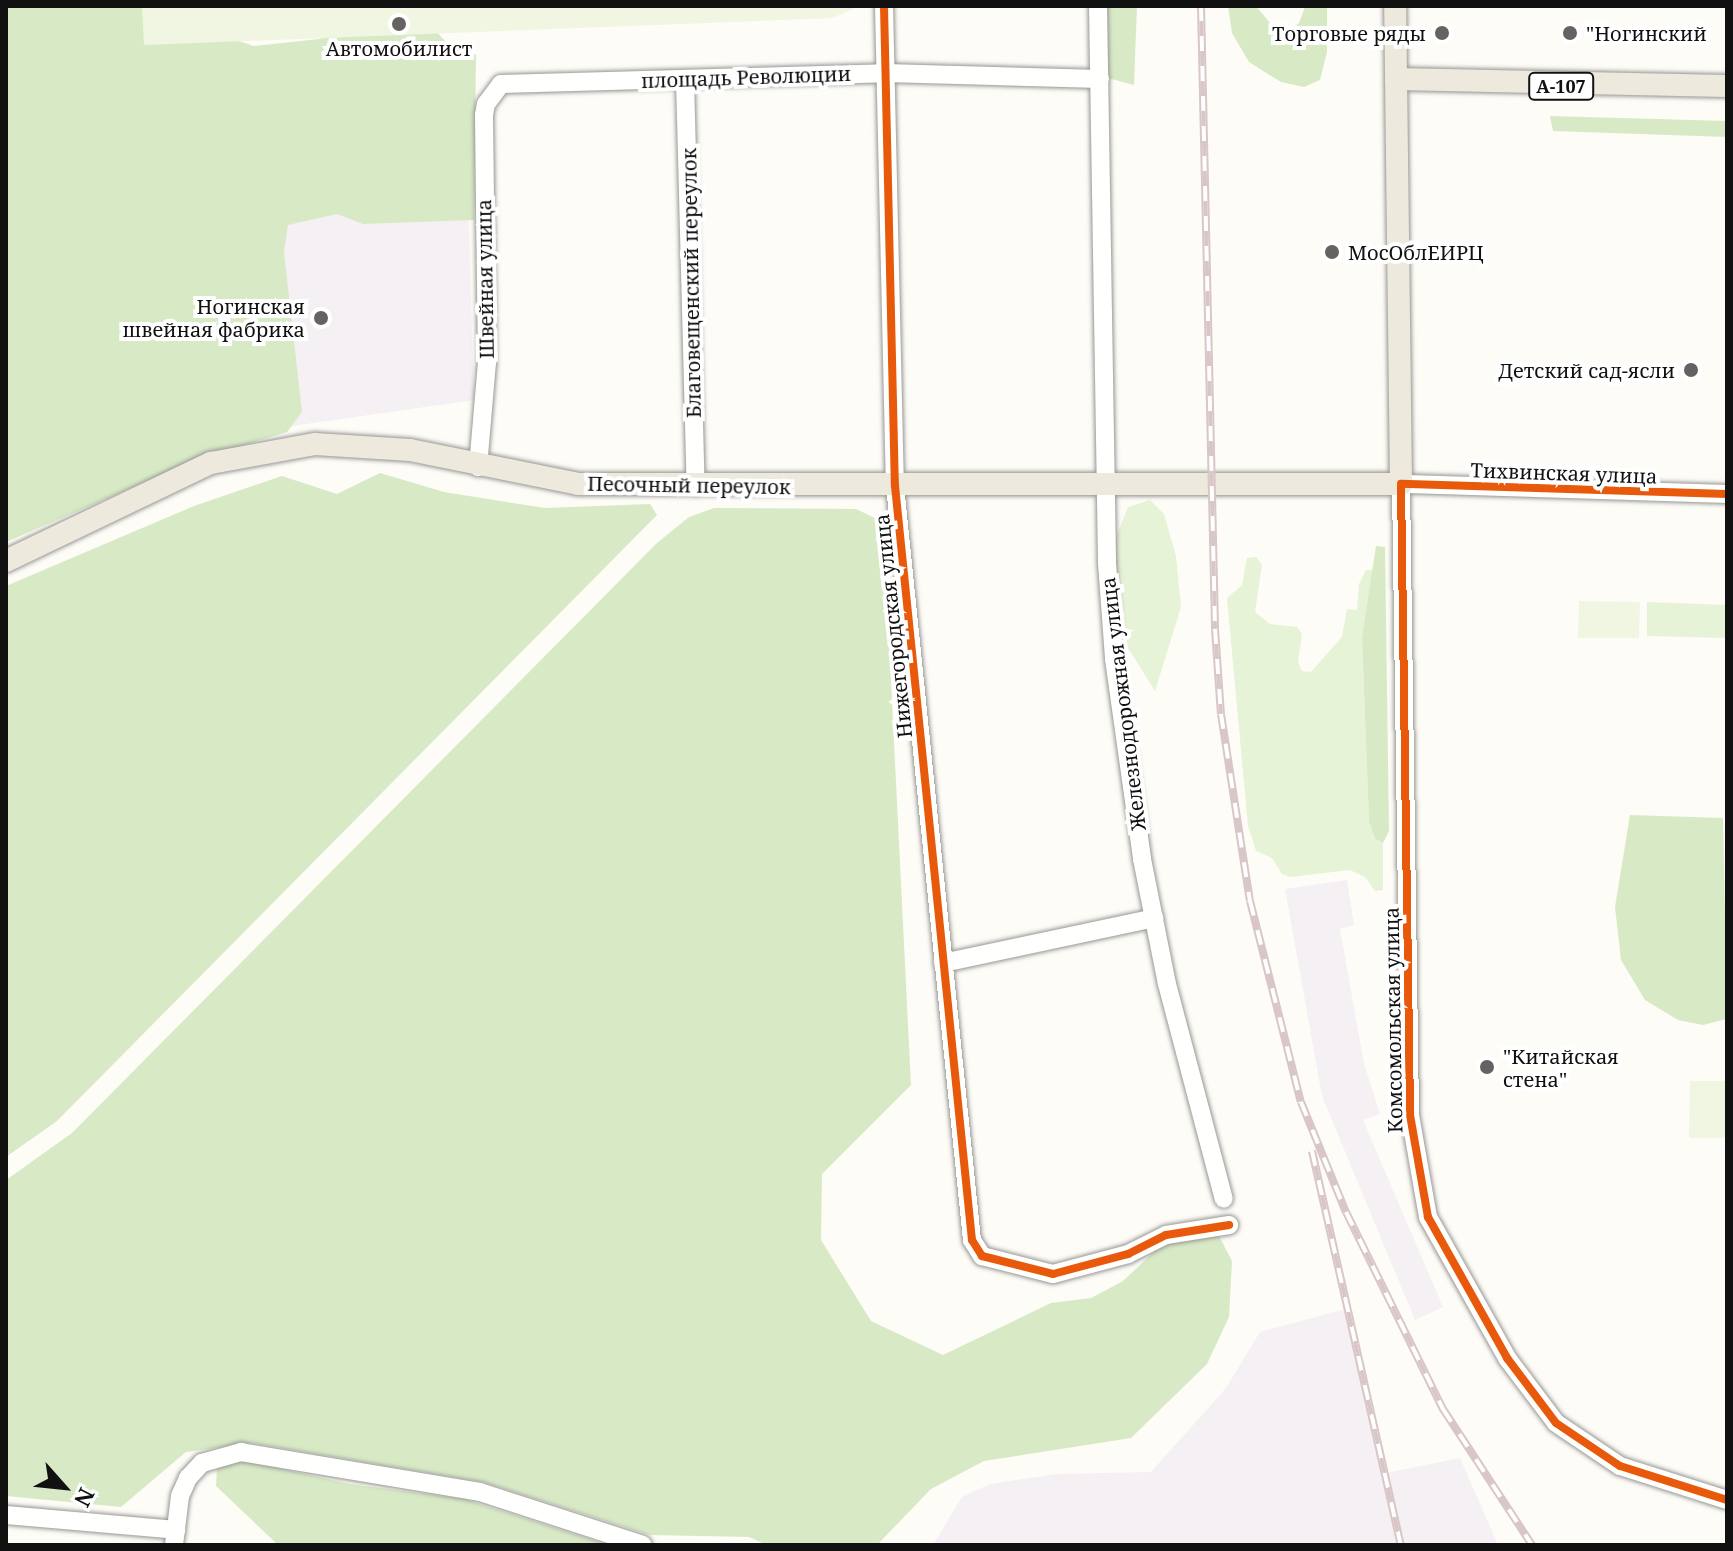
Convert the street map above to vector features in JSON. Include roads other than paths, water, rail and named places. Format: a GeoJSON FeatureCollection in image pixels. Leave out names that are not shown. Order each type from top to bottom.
{"type":"FeatureCollection","features":[{"type":"Feature","properties":{"kind":"main road","name":"Комсомольская улица"},"geometry":{"type":"LineString","coordinates":[[1395,6],[1401,484]]}},
{"type":"Feature","properties":{"kind":"main road","name":"А-107"},"geometry":{"type":"LineString","coordinates":[[1396,79],[1727,86]]}},
{"type":"Feature","properties":{"kind":"main road","name":"Песочный переулок"},"geometry":{"type":"LineString","coordinates":[[6,561],[175,479],[241,454],[343,443],[410,450],[478,467],[578,484],[696,487],[1401,484]]}},
{"type":"Feature","properties":{"kind":"street","name":"Нижегородская улица"},"geometry":{"type":"LineString","coordinates":[[884,6],[895,486],[972,1240],[982,1256],[1053,1274],[1128,1254],[1166,1235],[1229,1225]]}},
{"type":"Feature","properties":{"kind":"street","name":"Железнодорожная улица"},"geometry":{"type":"LineString","coordinates":[[1098,6],[1114,659],[1154,918],[1185,1060],[1224,1199]]}},
{"type":"Feature","properties":{"kind":"street","name":"площадь Революции"},"geometry":{"type":"LineString","coordinates":[[492,92],[512,81],[885,73],[1100,79]]}},
{"type":"Feature","properties":{"kind":"street","name":"Благовещенский переулок"},"geometry":{"type":"LineString","coordinates":[[685,79],[696,487]]}},
{"type":"Feature","properties":{"kind":"street","name":"Швейная улица"},"geometry":{"type":"LineString","coordinates":[[478,467],[487,363],[484,115],[492,92]]}},
{"type":"Feature","properties":{"kind":"street","name":"Тихвинская улица"},"geometry":{"type":"LineString","coordinates":[[1401,484],[1727,494]]}},
{"type":"Feature","properties":{"kind":"street","name":"Комсомольская улица"},"geometry":{"type":"LineString","coordinates":[[1401,484],[1409,1101],[1428,1217],[1507,1358],[1556,1423],[1620,1466],[1727,1500]]}},
{"type":"Feature","properties":{"kind":"street"},"geometry":{"type":"LineString","coordinates":[[943,963],[1154,918]]}},
{"type":"Feature","properties":{"kind":"street"},"geometry":{"type":"LineString","coordinates":[[6,1515],[175,1538],[180,1496],[188,1478],[202,1463],[241,1452],[480,1492],[643,1545]]}},
{"type":"Feature","properties":{"kind":"railway"},"geometry":{"type":"LineString","coordinates":[[1201,6],[1215,629],[1221,714],[1250,901],[1301,1102],[1346,1212],[1443,1409],[1532,1545]]}},
{"type":"Feature","properties":{"kind":"railway"},"geometry":{"type":"LineString","coordinates":[[1312,1151],[1401,1545]]}},
{"type":"Feature","properties":{"kind":"place","name":"Автомобилист"},"geometry":{"type":"Point","coordinates":[399,24]}},
{"type":"Feature","properties":{"kind":"place","name":"Торговые ряды"},"geometry":{"type":"Point","coordinates":[1442,33]}},
{"type":"Feature","properties":{"kind":"place","name":"\"Ногинский"},"geometry":{"type":"Point","coordinates":[1570,33]}},
{"type":"Feature","properties":{"kind":"place","name":"МосОблЕИРЦ"},"geometry":{"type":"Point","coordinates":[1332,252]}},
{"type":"Feature","properties":{"kind":"place","name":"Ногинская швейная фабрика"},"geometry":{"type":"Point","coordinates":[321,318]}},
{"type":"Feature","properties":{"kind":"place","name":"Детский сад-ясли"},"geometry":{"type":"Point","coordinates":[1691,370]}},
{"type":"Feature","properties":{"kind":"place","name":"\"Китайская стена\""},"geometry":{"type":"Point","coordinates":[1487,1067]}}]}
